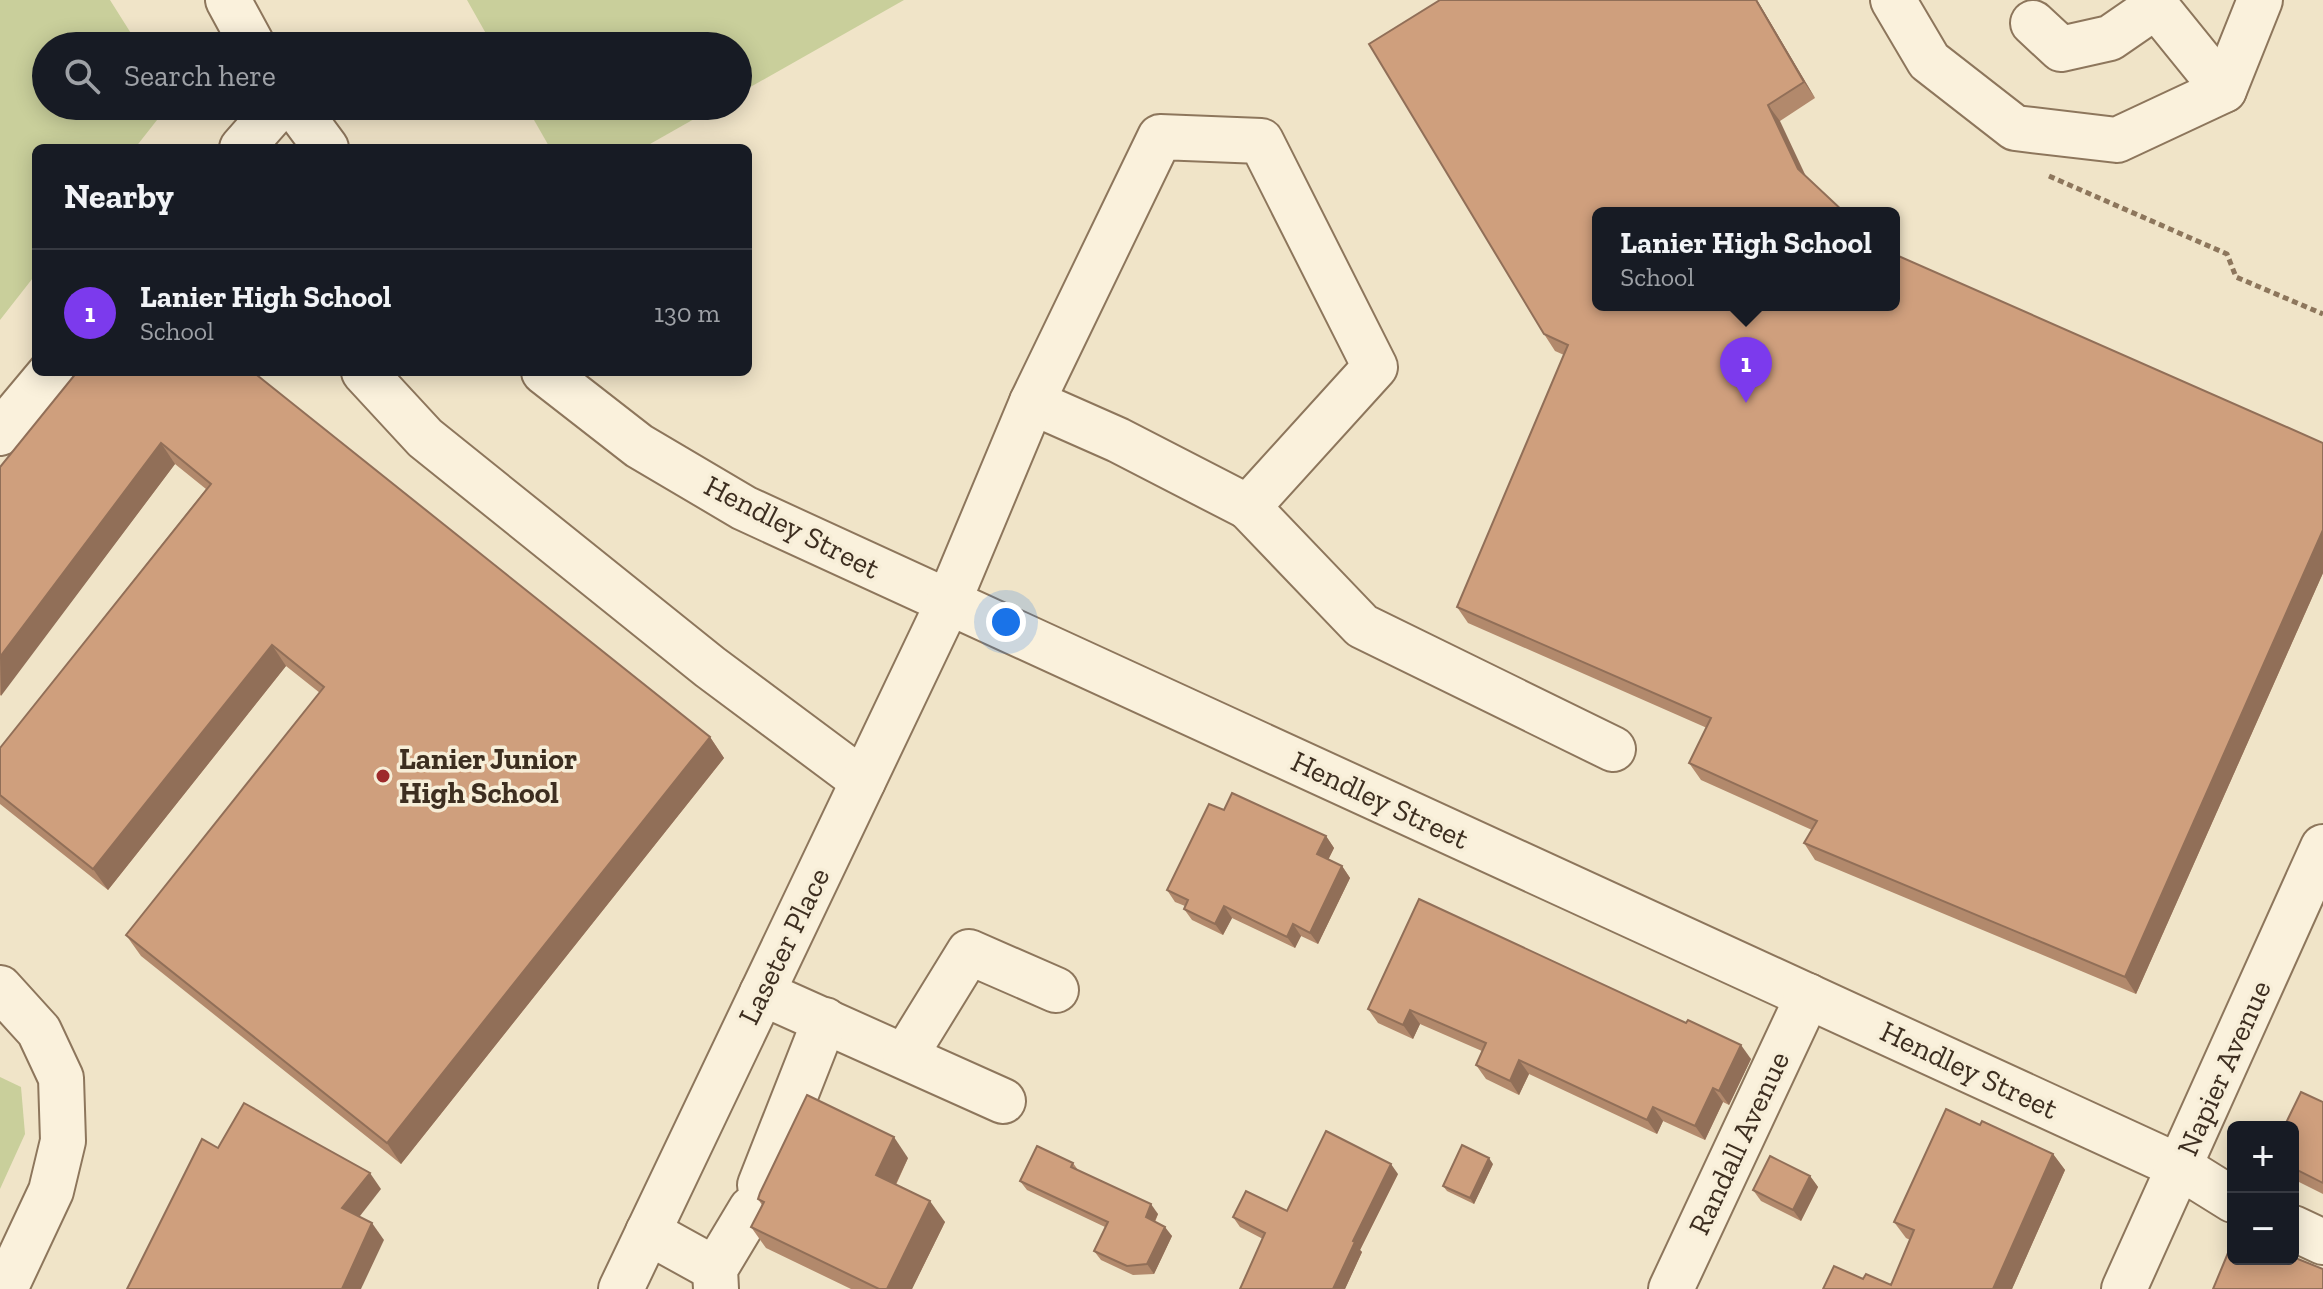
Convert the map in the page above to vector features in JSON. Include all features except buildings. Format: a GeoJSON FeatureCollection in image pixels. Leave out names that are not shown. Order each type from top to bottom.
{"type":"FeatureCollection","features":[{"type":"Feature","properties":{"kind":"street"},"geometry":{"type":"LineString","coordinates":[[228,0],[245,32]]}},
{"type":"Feature","properties":{"kind":"street"},"geometry":{"type":"LineString","coordinates":[[1893,0],[1929,61],[2015,128],[2117,140],[2224,90],[2260,0]]}},
{"type":"Feature","properties":{"kind":"street"},"geometry":{"type":"LineString","coordinates":[[2033,23],[2061,49],[2110,38],[2153,3],[2224,90]]}},
{"type":"Feature","properties":{"kind":"street"},"geometry":{"type":"LineString","coordinates":[[246,144],[267,120]]}},
{"type":"Feature","properties":{"kind":"street"},"geometry":{"type":"LineString","coordinates":[[305,120],[323,144]]}},
{"type":"Feature","properties":{"kind":"street","name":"Laseter Place"},"geometry":{"type":"LineString","coordinates":[[621,1289],[948,603],[1032,402],[1160,137],[1261,141],[1375,367],[1248,507]]}},
{"type":"Feature","properties":{"kind":"street"},"geometry":{"type":"LineString","coordinates":[[0,433],[48,376]]}},
{"type":"Feature","properties":{"kind":"street"},"geometry":{"type":"LineString","coordinates":[[368,376],[425,438],[710,667],[863,781]]}},
{"type":"Feature","properties":{"kind":"street","name":"Hendley Street"},"geometry":{"type":"LineString","coordinates":[[549,376],[639,446],[744,508],[2180,1167],[2227,1196]]}},
{"type":"Feature","properties":{"kind":"street"},"geometry":{"type":"LineString","coordinates":[[1032,402],[1118,440],[1248,507],[1362,626],[1613,749]]}},
{"type":"Feature","properties":{"kind":"street","name":"Napier Avenue"},"geometry":{"type":"LineString","coordinates":[[2124,1289],[2323,847]]}},
{"type":"Feature","properties":{"kind":"street"},"geometry":{"type":"LineString","coordinates":[[905,1056],[969,952],[1056,990]]}},
{"type":"Feature","properties":{"kind":"street"},"geometry":{"type":"LineString","coordinates":[[0,988],[39,1031],[61,1078],[63,1141],[51,1191],[5,1289]]}},
{"type":"Feature","properties":{"kind":"street"},"geometry":{"type":"LineString","coordinates":[[762,993],[1003,1101]]}},
{"type":"Feature","properties":{"kind":"street","name":"Randall Avenue"},"geometry":{"type":"LineString","coordinates":[[1671,1289],[1808,996]]}},
{"type":"Feature","properties":{"kind":"street"},"geometry":{"type":"LineString","coordinates":[[648,1232],[716,1279],[755,1197],[825,1020]]}},
{"type":"Feature","properties":{"kind":"street"},"geometry":{"type":"LineString","coordinates":[[2299,1231],[2323,1242]]}},
{"type":"Feature","properties":{"kind":"green space"},"geometry":{"type":"Polygon","coordinates":[[[0,0],[110,0],[130,32],[32,32],[32,120],[157,120],[138,144],[32,144],[32,279],[0,320],[0,0]]]}},
{"type":"Feature","properties":{"kind":"green space"},"geometry":{"type":"Polygon","coordinates":[[[467,0],[904,0],[752,86],[752,32],[485,32],[467,0]]]}},
{"type":"Feature","properties":{"kind":"green space"},"geometry":{"type":"Polygon","coordinates":[[[534,120],[692,120],[650,144],[548,144],[534,120]]]}},
{"type":"Feature","properties":{"kind":"green space"},"geometry":{"type":"Polygon","coordinates":[[[0,1077],[21,1087],[25,1134],[0,1189],[0,1077]]]}},
{"type":"Feature","properties":{"kind":"place","name":"Lanier High School"},"geometry":{"type":"Point","coordinates":[1746,403]}},
{"type":"Feature","properties":{"kind":"place","name":"Lanier Junior High School"},"geometry":{"type":"Point","coordinates":[383,776]}}]}
